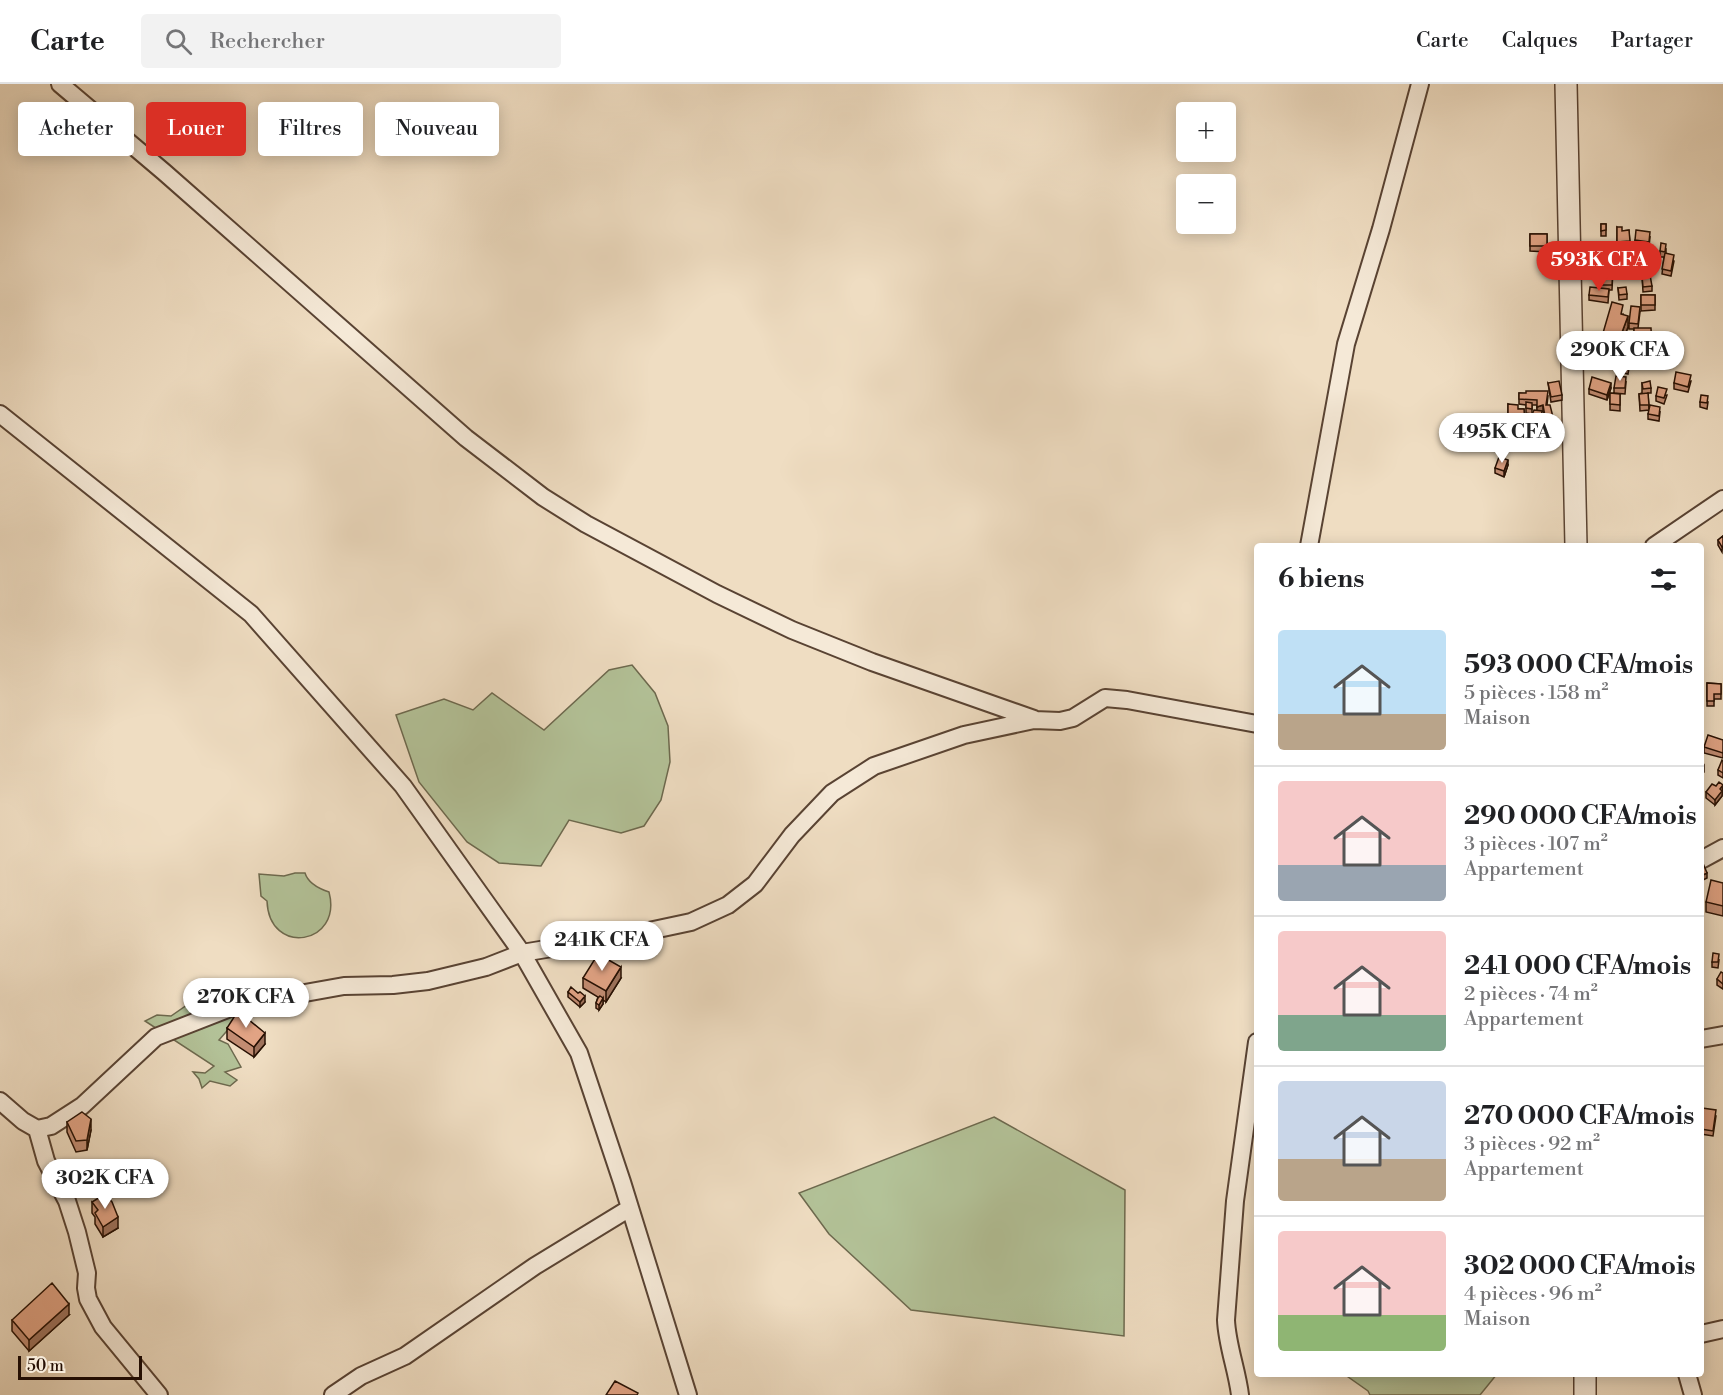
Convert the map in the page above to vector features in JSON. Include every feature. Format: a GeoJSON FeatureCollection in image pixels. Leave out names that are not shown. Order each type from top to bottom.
{"type":"FeatureCollection","features":[{"type":"Feature","properties":{"kind":"street"},"geometry":{"type":"LineString","coordinates":[[60,84],[466,438],[543,497],[586,524],[717,594],[792,630],[872,662],[1034,720]]}},
{"type":"Feature","properties":{"kind":"street"},"geometry":{"type":"LineString","coordinates":[[1311,543],[1346,344],[1381,230],[1420,84]]}},
{"type":"Feature","properties":{"kind":"street"},"geometry":{"type":"LineString","coordinates":[[1566,84],[1576,543]]}},
{"type":"Feature","properties":{"kind":"street"},"geometry":{"type":"LineString","coordinates":[[0,414],[251,614],[403,786],[522,953],[579,1053],[688,1395]]}},
{"type":"Feature","properties":{"kind":"street"},"geometry":{"type":"LineString","coordinates":[[1658,543],[1723,500]]}},
{"type":"Feature","properties":{"kind":"street"},"geometry":{"type":"LineString","coordinates":[[0,1101],[23,1121],[37,1129],[51,1126],[82,1106],[156,1037],[238,1005],[344,986],[393,985],[428,981],[486,967],[522,953],[691,922],[728,905],[755,884],[792,835],[832,793],[874,766],[964,735],[1034,720],[1060,721],[1073,718],[1105,698],[1254,723]]}},
{"type":"Feature","properties":{"kind":"street"},"geometry":{"type":"LineString","coordinates":[[1704,858],[1723,848]]}},
{"type":"Feature","properties":{"kind":"street"},"geometry":{"type":"LineString","coordinates":[[1704,1038],[1723,1035]]}},
{"type":"Feature","properties":{"kind":"street"},"geometry":{"type":"LineString","coordinates":[[1240,1395],[1233,1353],[1227,1336],[1226,1320],[1235,1201],[1254,1064]]}},
{"type":"Feature","properties":{"kind":"street"},"geometry":{"type":"LineString","coordinates":[[37,1129],[46,1161],[67,1201],[77,1232],[87,1273],[88,1299],[103,1327],[159,1395]]}},
{"type":"Feature","properties":{"kind":"street"},"geometry":{"type":"LineString","coordinates":[[333,1395],[361,1376],[405,1356],[534,1266],[630,1208]]}},
{"type":"Feature","properties":{"kind":"street"},"geometry":{"type":"LineString","coordinates":[[1704,1333],[1723,1329]]}},
{"type":"Feature","properties":{"kind":"street"},"geometry":{"type":"LineString","coordinates":[[1585,1377],[1585,1395]]}},
{"type":"Feature","properties":{"kind":"street"},"geometry":{"type":"LineString","coordinates":[[1688,1377],[1693,1395]]}},
{"type":"Feature","properties":{"kind":"green space"},"geometry":{"type":"Polygon","coordinates":[[[632,665],[655,693],[668,726],[670,762],[661,800],[644,826],[621,833],[569,820],[541,866],[499,863],[467,842],[419,782],[396,715],[444,699],[473,710],[492,693],[544,730],[609,670],[632,665]]]}},
{"type":"Feature","properties":{"kind":"green space"},"geometry":{"type":"Polygon","coordinates":[[[305,873],[312,883],[329,892],[330,910],[326,924],[316,933],[304,937],[291,937],[280,931],[271,919],[267,901],[261,896],[259,874],[284,876],[305,873]]]}},
{"type":"Feature","properties":{"kind":"green space"},"geometry":{"type":"Polygon","coordinates":[[[220,990],[240,1016],[219,1040],[228,1044],[241,1067],[225,1072],[237,1080],[230,1086],[210,1081],[202,1088],[193,1072],[205,1073],[214,1066],[145,1021],[157,1015],[171,1016],[190,1003],[220,990]]]}},
{"type":"Feature","properties":{"kind":"green space"},"geometry":{"type":"Polygon","coordinates":[[[994,1117],[1125,1190],[1124,1336],[911,1310],[829,1234],[799,1193],[994,1117]]]}},
{"type":"Feature","properties":{"kind":"green space"},"geometry":{"type":"Polygon","coordinates":[[[1348,1377],[1495,1377],[1480,1395],[1370,1395],[1368,1391],[1348,1377]]]}},
{"type":"Feature","properties":{"kind":"building"},"geometry":{"type":"Polygon","coordinates":[[[1601,224],[1606,224],[1606,230],[1601,231],[1601,224]]]}},
{"type":"Feature","properties":{"kind":"building"},"geometry":{"type":"Polygon","coordinates":[[[1617,227],[1622,227],[1622,231],[1629,230],[1630,241],[1617,242],[1617,227]]]}},
{"type":"Feature","properties":{"kind":"building"},"geometry":{"type":"Polygon","coordinates":[[[1636,230],[1650,232],[1649,242],[1635,240],[1636,230]]]}},
{"type":"Feature","properties":{"kind":"building"},"geometry":{"type":"Polygon","coordinates":[[[1530,234],[1547,234],[1547,246],[1530,246],[1530,234]]]}},
{"type":"Feature","properties":{"kind":"building"},"geometry":{"type":"Polygon","coordinates":[[[1661,243],[1666,244],[1665,252],[1660,251],[1661,243]]]}},
{"type":"Feature","properties":{"kind":"building"},"geometry":{"type":"Polygon","coordinates":[[[1602,245],[1618,245],[1617,263],[1601,262],[1602,245]]]}},
{"type":"Feature","properties":{"kind":"building"},"geometry":{"type":"Polygon","coordinates":[[[1665,253],[1674,255],[1671,271],[1662,269],[1665,253]]]}},
{"type":"Feature","properties":{"kind":"building"},"geometry":{"type":"Polygon","coordinates":[[[1601,268],[1613,269],[1612,285],[1600,285],[1601,268]]]}},
{"type":"Feature","properties":{"kind":"building"},"geometry":{"type":"Polygon","coordinates":[[[1650,275],[1652,286],[1643,287],[1642,276],[1650,275]]]}},
{"type":"Feature","properties":{"kind":"building"},"geometry":{"type":"Polygon","coordinates":[[[1590,287],[1609,289],[1608,297],[1589,295],[1590,287]]]}},
{"type":"Feature","properties":{"kind":"building"},"geometry":{"type":"Polygon","coordinates":[[[1626,287],[1627,294],[1619,295],[1618,288],[1626,287]]]}},
{"type":"Feature","properties":{"kind":"building"},"geometry":{"type":"Polygon","coordinates":[[[1641,295],[1655,295],[1655,305],[1641,305],[1641,295]]]}},
{"type":"Feature","properties":{"kind":"building"},"geometry":{"type":"Polygon","coordinates":[[[1612,302],[1623,305],[1621,314],[1628,316],[1621,335],[1603,333],[1612,302]]]}},
{"type":"Feature","properties":{"kind":"building"},"geometry":{"type":"Polygon","coordinates":[[[1631,306],[1640,307],[1638,324],[1629,323],[1631,306]]]}},
{"type":"Feature","properties":{"kind":"building"},"geometry":{"type":"Polygon","coordinates":[[[1634,328],[1651,328],[1652,348],[1634,349],[1634,328]]]}},
{"type":"Feature","properties":{"kind":"building"},"geometry":{"type":"Polygon","coordinates":[[[1663,346],[1673,348],[1671,360],[1661,359],[1663,346]]]}},
{"type":"Feature","properties":{"kind":"building"},"geometry":{"type":"Polygon","coordinates":[[[1617,354],[1630,356],[1628,369],[1615,366],[1617,354]]]}},
{"type":"Feature","properties":{"kind":"building"},"geometry":{"type":"Polygon","coordinates":[[[1676,372],[1691,375],[1688,387],[1674,383],[1676,372]]]}},
{"type":"Feature","properties":{"kind":"building"},"geometry":{"type":"Polygon","coordinates":[[[1616,376],[1626,377],[1625,388],[1614,388],[1616,376]]]}},
{"type":"Feature","properties":{"kind":"building"},"geometry":{"type":"Polygon","coordinates":[[[1592,377],[1611,383],[1607,395],[1589,389],[1592,377]]]}},
{"type":"Feature","properties":{"kind":"building"},"geometry":{"type":"Polygon","coordinates":[[[1559,381],[1562,395],[1551,397],[1548,383],[1559,381]]]}},
{"type":"Feature","properties":{"kind":"building"},"geometry":{"type":"Polygon","coordinates":[[[1650,381],[1651,388],[1643,389],[1642,383],[1650,381]]]}},
{"type":"Feature","properties":{"kind":"building"},"geometry":{"type":"Polygon","coordinates":[[[1658,387],[1667,389],[1664,398],[1656,396],[1658,387]]]}},
{"type":"Feature","properties":{"kind":"building"},"geometry":{"type":"Polygon","coordinates":[[[1526,391],[1548,391],[1546,405],[1550,405],[1554,421],[1546,422],[1543,405],[1537,407],[1537,400],[1519,399],[1519,393],[1526,393],[1526,391]]]}},
{"type":"Feature","properties":{"kind":"building"},"geometry":{"type":"Polygon","coordinates":[[[1610,393],[1620,394],[1620,405],[1610,404],[1610,393]]]}},
{"type":"Feature","properties":{"kind":"building"},"geometry":{"type":"Polygon","coordinates":[[[1648,393],[1649,405],[1640,405],[1639,394],[1648,393]]]}},
{"type":"Feature","properties":{"kind":"building"},"geometry":{"type":"Polygon","coordinates":[[[1701,395],[1708,396],[1707,403],[1700,402],[1701,395]]]}},
{"type":"Feature","properties":{"kind":"building"},"geometry":{"type":"Polygon","coordinates":[[[1526,402],[1532,403],[1532,409],[1526,408],[1526,402]]]}},
{"type":"Feature","properties":{"kind":"building"},"geometry":{"type":"Polygon","coordinates":[[[1508,404],[1518,405],[1518,409],[1524,409],[1525,423],[1520,423],[1520,417],[1508,417],[1508,404]]]}},
{"type":"Feature","properties":{"kind":"building"},"geometry":{"type":"Polygon","coordinates":[[[1650,405],[1660,407],[1659,416],[1648,414],[1650,405]]]}},
{"type":"Feature","properties":{"kind":"building"},"geometry":{"type":"Polygon","coordinates":[[[1534,410],[1542,411],[1540,426],[1528,424],[1534,410]]]}},
{"type":"Feature","properties":{"kind":"building"},"geometry":{"type":"Polygon","coordinates":[[[1499,457],[1508,460],[1504,471],[1495,468],[1499,457]]]}},
{"type":"Feature","properties":{"kind":"building"},"geometry":{"type":"Polygon","coordinates":[[[1723,536],[1723,546],[1722,547],[1718,540],[1723,536]]]}},
{"type":"Feature","properties":{"kind":"building"},"geometry":{"type":"Polygon","coordinates":[[[1707,683],[1721,684],[1721,694],[1714,694],[1714,701],[1707,701],[1707,683]]]}},
{"type":"Feature","properties":{"kind":"building"},"geometry":{"type":"Polygon","coordinates":[[[1708,735],[1723,740],[1723,753],[1704,747],[1708,735]]]}},
{"type":"Feature","properties":{"kind":"building"},"geometry":{"type":"Polygon","coordinates":[[[1723,761],[1723,773],[1718,770],[1723,761]]]}},
{"type":"Feature","properties":{"kind":"building"},"geometry":{"type":"Polygon","coordinates":[[[1719,782],[1723,785],[1720,789],[1722,791],[1715,800],[1706,792],[1712,784],[1716,786],[1719,782]]]}},
{"type":"Feature","properties":{"kind":"building"},"geometry":{"type":"Polygon","coordinates":[[[1711,880],[1723,883],[1723,906],[1706,902],[1711,880]]]}},
{"type":"Feature","properties":{"kind":"building"},"geometry":{"type":"Polygon","coordinates":[[[1713,953],[1719,954],[1718,962],[1712,962],[1713,953]]]}},
{"type":"Feature","properties":{"kind":"building"},"geometry":{"type":"Polygon","coordinates":[[[598,954],[621,967],[606,991],[583,978],[598,954]]]}},
{"type":"Feature","properties":{"kind":"building"},"geometry":{"type":"Polygon","coordinates":[[[1721,972],[1723,973],[1723,984],[1717,979],[1721,972]]]}},
{"type":"Feature","properties":{"kind":"building"},"geometry":{"type":"Polygon","coordinates":[[[571,987],[585,996],[580,1002],[568,992],[571,987]]]}},
{"type":"Feature","properties":{"kind":"building"},"geometry":{"type":"Polygon","coordinates":[[[600,996],[603,998],[599,1005],[596,1003],[600,996]]]}},
{"type":"Feature","properties":{"kind":"building"},"geometry":{"type":"Polygon","coordinates":[[[238,1011],[265,1033],[254,1047],[227,1028],[238,1011]]]}},
{"type":"Feature","properties":{"kind":"building"},"geometry":{"type":"Polygon","coordinates":[[[1704,1108],[1716,1110],[1713,1131],[1704,1130],[1704,1108]]]}},
{"type":"Feature","properties":{"kind":"building"},"geometry":{"type":"Polygon","coordinates":[[[82,1112],[91,1119],[87,1140],[76,1141],[67,1122],[82,1112]]]}},
{"type":"Feature","properties":{"kind":"building"},"geometry":{"type":"Polygon","coordinates":[[[105,1194],[112,1202],[118,1217],[103,1227],[95,1213],[98,1210],[92,1202],[105,1194]]]}},
{"type":"Feature","properties":{"kind":"building"},"geometry":{"type":"Polygon","coordinates":[[[52,1283],[69,1304],[29,1340],[12,1320],[52,1283]]]}},
{"type":"Feature","properties":{"kind":"building"},"geometry":{"type":"Polygon","coordinates":[[[615,1381],[638,1393],[637,1395],[606,1395],[615,1381]]]}}]}
